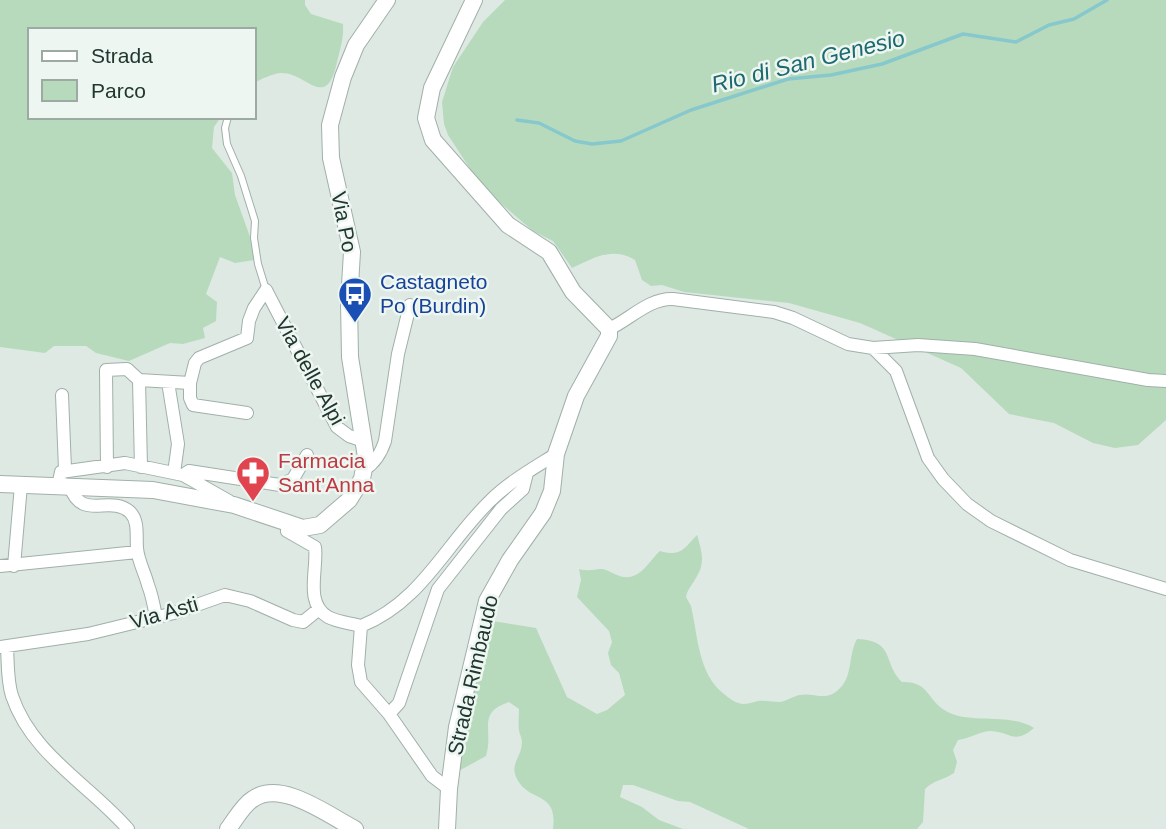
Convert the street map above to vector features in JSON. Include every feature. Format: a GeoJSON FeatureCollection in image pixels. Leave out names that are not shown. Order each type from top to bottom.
{"type":"FeatureCollection","features":[{"type":"Feature","properties":{"kind":"street","name":"Via Po"},"geometry":{"type":"LineString","coordinates":[[365,456],[350,357],[352,253],[331,158],[330,125],[343,77],[356,45],[387,0]]}},
{"type":"Feature","properties":{"kind":"street"},"geometry":{"type":"LineString","coordinates":[[474,0],[432,88],[426,118],[433,140],[509,225],[549,252],[573,292],[609,329],[651,304],[673,299],[774,312],[848,344],[873,348],[918,345],[975,349],[1148,380],[1166,380]]}},
{"type":"Feature","properties":{"kind":"street","name":"Via delle Alpi"},"geometry":{"type":"LineString","coordinates":[[266,290],[337,427],[349,436],[365,456]]}},
{"type":"Feature","properties":{"kind":"street","name":"Via delle Alpi"},"geometry":{"type":"LineString","coordinates":[[190,383],[199,358],[247,338],[249,321],[266,290]]}},
{"type":"Feature","properties":{"kind":"street"},"geometry":{"type":"LineString","coordinates":[[365,456],[372,465],[385,441],[398,354],[410,305]]}},
{"type":"Feature","properties":{"kind":"street","name":"Strada Rimbaudo"},"geometry":{"type":"LineString","coordinates":[[447,829],[457,727],[486,601],[510,560],[543,513],[552,491],[556,454],[576,396],[603,350],[609,329]]}},
{"type":"Feature","properties":{"kind":"street"},"geometry":{"type":"LineString","coordinates":[[873,348],[897,371],[928,458],[943,479],[967,503],[991,521],[1070,560],[1166,589]]}},
{"type":"Feature","properties":{"kind":"street"},"geometry":{"type":"LineString","coordinates":[[107,467],[106,370],[127,369],[139,380],[190,383],[193,405],[247,413]]}},
{"type":"Feature","properties":{"kind":"street"},"geometry":{"type":"LineString","coordinates":[[139,380],[141,467]]}},
{"type":"Feature","properties":{"kind":"street"},"geometry":{"type":"LineString","coordinates":[[168,382],[178,444],[179,474]]}},
{"type":"Feature","properties":{"kind":"street"},"geometry":{"type":"LineString","coordinates":[[62,395],[65,469]]}},
{"type":"Feature","properties":{"kind":"street"},"geometry":{"type":"LineString","coordinates":[[288,523],[286,531],[315,547],[314,598],[319,609],[328,617],[361,626],[388,612],[430,575],[489,502],[556,454]]}},
{"type":"Feature","properties":{"kind":"street"},"geometry":{"type":"LineString","coordinates":[[179,474],[189,471],[280,485],[293,479],[307,455]]}},
{"type":"Feature","properties":{"kind":"street"},"geometry":{"type":"LineString","coordinates":[[0,484],[152,490],[234,505],[303,528],[320,525],[354,494],[365,456]]}},
{"type":"Feature","properties":{"kind":"street"},"geometry":{"type":"LineString","coordinates":[[156,617],[137,552],[136,522],[130,512],[122,508],[82,504],[74,499],[64,486],[61,472],[65,469],[107,467],[125,463],[179,474],[234,505]]}},
{"type":"Feature","properties":{"kind":"street"},"geometry":{"type":"LineString","coordinates":[[389,714],[399,703],[438,589],[501,509],[523,489],[527,473]]}},
{"type":"Feature","properties":{"kind":"street"},"geometry":{"type":"LineString","coordinates":[[14,566],[21,485]]}},
{"type":"Feature","properties":{"kind":"street"},"geometry":{"type":"LineString","coordinates":[[0,566],[137,552]]}},
{"type":"Feature","properties":{"kind":"street","name":"Via Asti"},"geometry":{"type":"LineString","coordinates":[[4,647],[88,634],[174,613],[225,595],[250,601],[292,620],[303,622],[319,609]]}},
{"type":"Feature","properties":{"kind":"street"},"geometry":{"type":"LineString","coordinates":[[361,626],[358,665],[361,682],[389,714],[432,776],[449,789]]}},
{"type":"Feature","properties":{"kind":"street"},"geometry":{"type":"LineString","coordinates":[[4,647],[12,696],[30,732],[53,761],[109,807],[128,829]]}},
{"type":"Feature","properties":{"kind":"street"},"geometry":{"type":"LineString","coordinates":[[228,829],[251,799],[267,792],[296,798],[355,829]]}},
{"type":"Feature","properties":{"kind":"lane","name":"Via delle Alpi"},"geometry":{"type":"LineString","coordinates":[[227,119],[225,128],[227,144],[241,176],[255,221],[254,238],[258,264],[266,290]]}},
{"type":"Feature","properties":{"kind":"green space"},"geometry":{"type":"Polygon","coordinates":[[[0,0],[305,0],[311,14],[343,24],[342,43],[332,77],[327,85],[321,87],[280,73],[256,82],[256,28],[28,28],[28,119],[220,119],[214,127],[212,148],[232,173],[235,195],[254,248],[254,260],[235,263],[220,257],[206,294],[217,302],[216,321],[203,328],[205,338],[183,344],[170,343],[129,361],[96,353],[86,346],[54,346],[45,353],[0,347],[0,0]]]}},
{"type":"Feature","properties":{"kind":"green space"},"geometry":{"type":"Polygon","coordinates":[[[505,0],[1166,0],[1166,420],[1138,445],[1115,448],[1093,443],[1054,423],[1009,414],[961,368],[860,323],[789,303],[684,292],[662,285],[651,286],[642,280],[635,260],[619,254],[603,255],[572,268],[553,241],[533,231],[482,187],[448,135],[444,124],[442,102],[453,67],[483,22],[505,0]]]}},
{"type":"Feature","properties":{"kind":"green space"},"geometry":{"type":"Polygon","coordinates":[[[697,535],[702,556],[701,566],[686,597],[691,606],[698,642],[709,676],[715,686],[738,703],[780,702],[805,694],[830,695],[840,688],[847,677],[857,639],[878,644],[883,648],[902,682],[923,688],[946,711],[966,717],[1024,723],[1034,728],[1017,737],[991,731],[958,740],[953,750],[957,762],[954,773],[925,789],[923,822],[917,829],[749,829],[690,802],[678,801],[633,785],[623,785],[620,797],[642,807],[659,820],[683,829],[553,829],[551,808],[547,802],[522,786],[515,774],[522,741],[519,709],[509,702],[499,706],[489,717],[486,756],[455,773],[492,621],[536,628],[567,697],[597,714],[607,710],[625,695],[619,673],[611,665],[608,653],[612,642],[609,631],[577,597],[581,580],[579,569],[602,569],[630,577],[640,572],[660,551],[677,552],[685,548],[697,535]]]}},
{"type":"Feature","properties":{"kind":"waterway","name":"Rio di San Genesio"},"geometry":{"type":"LineString","coordinates":[[517,120],[539,123],[575,141],[592,144],[621,141],[691,110],[788,79],[831,75],[882,64],[963,34],[1016,42],[1049,25],[1074,19],[1107,0]]}},
{"type":"Feature","properties":{"kind":"place","name":"Castagneto Po (Burdin)"},"geometry":{"type":"Point","coordinates":[355,324]}},
{"type":"Feature","properties":{"kind":"place","name":"Farmacia Sant'Anna"},"geometry":{"type":"Point","coordinates":[253,503]}}]}
